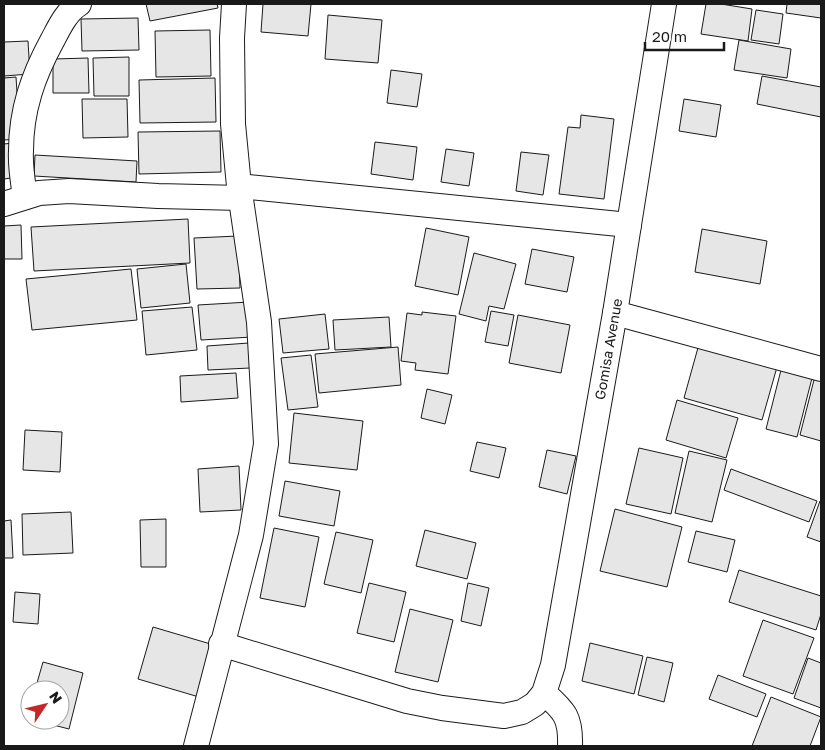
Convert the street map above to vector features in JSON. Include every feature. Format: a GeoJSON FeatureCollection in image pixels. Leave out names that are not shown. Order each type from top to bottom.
{"type":"FeatureCollection","features":[{"type":"Feature","properties":{"kind":"street"},"geometry":{"type":"LineString","coordinates":[[79,4],[73,8],[60,26],[38,67],[28,94],[22,124],[21,152],[14,200],[39,192],[69,191],[158,196],[240,192],[629,225]]}},
{"type":"Feature","properties":{"kind":"street"},"geometry":{"type":"LineString","coordinates":[[196,746],[251,534],[266,444],[259,322],[240,192],[233,124],[232,38],[234,4]]}},
{"type":"Feature","properties":{"kind":"street","name":"Gomisa Avenue"},"geometry":{"type":"LineString","coordinates":[[544,693],[553,665],[615,313],[664,4]]}},
{"type":"Feature","properties":{"kind":"street"},"geometry":{"type":"LineString","coordinates":[[615,313],[821,369]]}},
{"type":"Feature","properties":{"kind":"street"},"geometry":{"type":"LineString","coordinates":[[221,644],[407,701],[485,714],[504,716],[522,712],[535,704],[544,693],[560,706],[565,714],[569,724],[570,746]]}},
{"type":"Feature","properties":{"kind":"building"},"geometry":{"type":"Polygon","coordinates":[[[146,4],[217,4],[218,8],[150,21],[146,4]]]}},
{"type":"Feature","properties":{"kind":"building"},"geometry":{"type":"Polygon","coordinates":[[[263,4],[311,4],[308,36],[261,32],[263,4]]]}},
{"type":"Feature","properties":{"kind":"building"},"geometry":{"type":"Polygon","coordinates":[[[706,4],[721,4],[752,9],[748,41],[701,34],[706,4]]]}},
{"type":"Feature","properties":{"kind":"building"},"geometry":{"type":"Polygon","coordinates":[[[787,4],[821,4],[821,18],[786,13],[787,4]]]}},
{"type":"Feature","properties":{"kind":"building"},"geometry":{"type":"Polygon","coordinates":[[[756,10],[783,14],[779,44],[751,40],[756,10]]]}},
{"type":"Feature","properties":{"kind":"building"},"geometry":{"type":"Polygon","coordinates":[[[328,15],[382,20],[378,63],[325,59],[328,15]]]}},
{"type":"Feature","properties":{"kind":"building"},"geometry":{"type":"Polygon","coordinates":[[[138,18],[139,50],[82,51],[81,19],[138,18]]]}},
{"type":"Feature","properties":{"kind":"building"},"geometry":{"type":"Polygon","coordinates":[[[210,30],[211,76],[156,77],[155,31],[210,30]]]}},
{"type":"Feature","properties":{"kind":"building"},"geometry":{"type":"Polygon","coordinates":[[[739,40],[791,49],[787,78],[734,70],[739,40]]]}},
{"type":"Feature","properties":{"kind":"building"},"geometry":{"type":"Polygon","coordinates":[[[28,41],[30,74],[4,76],[4,42],[28,41]]]}},
{"type":"Feature","properties":{"kind":"building"},"geometry":{"type":"Polygon","coordinates":[[[129,57],[129,96],[94,96],[93,58],[129,57]]]}},
{"type":"Feature","properties":{"kind":"building"},"geometry":{"type":"Polygon","coordinates":[[[88,58],[89,93],[53,93],[53,59],[88,58]]]}},
{"type":"Feature","properties":{"kind":"building"},"geometry":{"type":"Polygon","coordinates":[[[391,70],[422,74],[417,107],[387,103],[391,70]]]}},
{"type":"Feature","properties":{"kind":"building"},"geometry":{"type":"Polygon","coordinates":[[[762,76],[821,87],[821,117],[757,104],[762,76]]]}},
{"type":"Feature","properties":{"kind":"building"},"geometry":{"type":"Polygon","coordinates":[[[16,77],[20,139],[4,140],[4,78],[16,77]]]}},
{"type":"Feature","properties":{"kind":"building"},"geometry":{"type":"Polygon","coordinates":[[[215,78],[216,122],[140,123],[139,80],[215,78]]]}},
{"type":"Feature","properties":{"kind":"building"},"geometry":{"type":"Polygon","coordinates":[[[82,99],[127,99],[128,137],[83,138],[82,99]]]}},
{"type":"Feature","properties":{"kind":"building"},"geometry":{"type":"Polygon","coordinates":[[[684,99],[721,105],[716,137],[679,131],[684,99]]]}},
{"type":"Feature","properties":{"kind":"building"},"geometry":{"type":"Polygon","coordinates":[[[581,115],[614,119],[604,199],[559,194],[568,127],[580,128],[581,115]]]}},
{"type":"Feature","properties":{"kind":"building"},"geometry":{"type":"Polygon","coordinates":[[[220,131],[221,172],[139,174],[138,132],[220,131]]]}},
{"type":"Feature","properties":{"kind":"building"},"geometry":{"type":"Polygon","coordinates":[[[375,142],[417,147],[413,180],[371,174],[375,142]]]}},
{"type":"Feature","properties":{"kind":"building"},"geometry":{"type":"Polygon","coordinates":[[[13,143],[18,177],[4,179],[4,144],[13,143]]]}},
{"type":"Feature","properties":{"kind":"building"},"geometry":{"type":"Polygon","coordinates":[[[446,149],[474,153],[469,186],[441,182],[446,149]]]}},
{"type":"Feature","properties":{"kind":"building"},"geometry":{"type":"Polygon","coordinates":[[[521,152],[549,155],[543,195],[516,191],[521,152]]]}},
{"type":"Feature","properties":{"kind":"building"},"geometry":{"type":"Polygon","coordinates":[[[35,155],[137,161],[136,182],[34,176],[35,155]]]}},
{"type":"Feature","properties":{"kind":"building"},"geometry":{"type":"Polygon","coordinates":[[[188,219],[190,263],[34,271],[31,227],[188,219]]]}},
{"type":"Feature","properties":{"kind":"building"},"geometry":{"type":"Polygon","coordinates":[[[21,225],[22,259],[4,259],[4,226],[21,225]]]}},
{"type":"Feature","properties":{"kind":"building"},"geometry":{"type":"Polygon","coordinates":[[[426,228],[469,237],[458,295],[415,286],[426,228]]]}},
{"type":"Feature","properties":{"kind":"building"},"geometry":{"type":"Polygon","coordinates":[[[702,229],[767,241],[760,284],[695,272],[702,229]]]}},
{"type":"Feature","properties":{"kind":"building"},"geometry":{"type":"Polygon","coordinates":[[[238,236],[240,288],[197,289],[194,238],[238,236]]]}},
{"type":"Feature","properties":{"kind":"building"},"geometry":{"type":"Polygon","coordinates":[[[532,249],[574,257],[567,292],[525,284],[532,249]]]}},
{"type":"Feature","properties":{"kind":"building"},"geometry":{"type":"Polygon","coordinates":[[[474,253],[516,264],[504,309],[489,306],[486,321],[459,314],[474,253]]]}},
{"type":"Feature","properties":{"kind":"building"},"geometry":{"type":"Polygon","coordinates":[[[186,264],[190,303],[141,308],[137,269],[186,264]]]}},
{"type":"Feature","properties":{"kind":"building"},"geometry":{"type":"Polygon","coordinates":[[[131,269],[137,320],[32,330],[26,279],[131,269]]]}},
{"type":"Feature","properties":{"kind":"building"},"geometry":{"type":"Polygon","coordinates":[[[249,302],[252,337],[201,340],[198,305],[249,302]]]}},
{"type":"Feature","properties":{"kind":"building"},"geometry":{"type":"Polygon","coordinates":[[[192,307],[197,350],[146,355],[142,311],[192,307]]]}},
{"type":"Feature","properties":{"kind":"building"},"geometry":{"type":"Polygon","coordinates":[[[491,311],[514,315],[508,346],[485,342],[491,311]]]}},
{"type":"Feature","properties":{"kind":"building"},"geometry":{"type":"Polygon","coordinates":[[[422,312],[456,316],[448,374],[415,370],[416,363],[401,361],[407,313],[422,315],[422,312]]]}},
{"type":"Feature","properties":{"kind":"building"},"geometry":{"type":"Polygon","coordinates":[[[325,314],[329,349],[283,353],[279,319],[325,314]]]}},
{"type":"Feature","properties":{"kind":"building"},"geometry":{"type":"Polygon","coordinates":[[[518,315],[570,325],[561,373],[509,363],[518,315]]]}},
{"type":"Feature","properties":{"kind":"building"},"geometry":{"type":"Polygon","coordinates":[[[389,317],[391,347],[335,350],[333,320],[389,317]]]}},
{"type":"Feature","properties":{"kind":"building"},"geometry":{"type":"Polygon","coordinates":[[[249,343],[250,368],[208,370],[207,346],[249,343]]]}},
{"type":"Feature","properties":{"kind":"building"},"geometry":{"type":"Polygon","coordinates":[[[699,344],[777,367],[762,420],[684,398],[699,344]]]}},
{"type":"Feature","properties":{"kind":"building"},"geometry":{"type":"Polygon","coordinates":[[[398,347],[401,385],[319,393],[315,354],[398,347]]]}},
{"type":"Feature","properties":{"kind":"building"},"geometry":{"type":"Polygon","coordinates":[[[311,355],[318,407],[288,410],[281,358],[311,355]]]}},
{"type":"Feature","properties":{"kind":"building"},"geometry":{"type":"Polygon","coordinates":[[[781,370],[812,378],[797,437],[766,429],[781,370]]]}},
{"type":"Feature","properties":{"kind":"building"},"geometry":{"type":"Polygon","coordinates":[[[236,373],[238,398],[181,402],[180,376],[236,373]]]}},
{"type":"Feature","properties":{"kind":"building"},"geometry":{"type":"Polygon","coordinates":[[[815,376],[821,378],[821,441],[800,435],[815,376]]]}},
{"type":"Feature","properties":{"kind":"building"},"geometry":{"type":"Polygon","coordinates":[[[427,389],[452,395],[445,424],[421,418],[427,389]]]}},
{"type":"Feature","properties":{"kind":"building"},"geometry":{"type":"Polygon","coordinates":[[[677,400],[738,418],[726,458],[666,440],[677,400]]]}},
{"type":"Feature","properties":{"kind":"building"},"geometry":{"type":"Polygon","coordinates":[[[294,413],[363,421],[357,470],[289,463],[294,413]]]}},
{"type":"Feature","properties":{"kind":"building"},"geometry":{"type":"Polygon","coordinates":[[[25,430],[62,432],[60,472],[23,470],[25,430]]]}},
{"type":"Feature","properties":{"kind":"building"},"geometry":{"type":"Polygon","coordinates":[[[477,442],[506,448],[499,478],[470,471],[477,442]]]}},
{"type":"Feature","properties":{"kind":"building"},"geometry":{"type":"Polygon","coordinates":[[[639,448],[683,458],[671,514],[626,504],[639,448]]]}},
{"type":"Feature","properties":{"kind":"building"},"geometry":{"type":"Polygon","coordinates":[[[547,450],[576,456],[567,494],[539,487],[547,450]]]}},
{"type":"Feature","properties":{"kind":"building"},"geometry":{"type":"Polygon","coordinates":[[[689,451],[727,460],[712,522],[675,513],[689,451]]]}},
{"type":"Feature","properties":{"kind":"building"},"geometry":{"type":"Polygon","coordinates":[[[239,466],[241,510],[200,512],[198,469],[239,466]]]}},
{"type":"Feature","properties":{"kind":"building"},"geometry":{"type":"Polygon","coordinates":[[[731,469],[817,501],[809,522],[724,490],[731,469]]]}},
{"type":"Feature","properties":{"kind":"building"},"geometry":{"type":"Polygon","coordinates":[[[285,481],[340,491],[334,526],[279,516],[285,481]]]}},
{"type":"Feature","properties":{"kind":"building"},"geometry":{"type":"Polygon","coordinates":[[[821,501],[821,542],[807,537],[821,501]]]}},
{"type":"Feature","properties":{"kind":"building"},"geometry":{"type":"Polygon","coordinates":[[[615,509],[682,527],[667,587],[600,571],[615,509]]]}},
{"type":"Feature","properties":{"kind":"building"},"geometry":{"type":"Polygon","coordinates":[[[71,512],[73,553],[23,555],[22,514],[71,512]]]}},
{"type":"Feature","properties":{"kind":"building"},"geometry":{"type":"Polygon","coordinates":[[[166,519],[166,567],[141,567],[140,520],[166,519]]]}},
{"type":"Feature","properties":{"kind":"building"},"geometry":{"type":"Polygon","coordinates":[[[11,520],[13,558],[4,558],[4,521],[11,520]]]}},
{"type":"Feature","properties":{"kind":"building"},"geometry":{"type":"Polygon","coordinates":[[[274,528],[319,537],[305,607],[260,598],[274,528]]]}},
{"type":"Feature","properties":{"kind":"building"},"geometry":{"type":"Polygon","coordinates":[[[425,530],[476,543],[467,579],[416,566],[425,530]]]}},
{"type":"Feature","properties":{"kind":"building"},"geometry":{"type":"Polygon","coordinates":[[[696,531],[735,540],[727,572],[688,562],[696,531]]]}},
{"type":"Feature","properties":{"kind":"building"},"geometry":{"type":"Polygon","coordinates":[[[336,532],[373,540],[361,593],[324,584],[336,532]]]}},
{"type":"Feature","properties":{"kind":"building"},"geometry":{"type":"Polygon","coordinates":[[[739,570],[821,596],[821,614],[816,630],[729,602],[739,570]]]}},
{"type":"Feature","properties":{"kind":"building"},"geometry":{"type":"Polygon","coordinates":[[[369,583],[406,592],[394,642],[357,633],[369,583]]]}},
{"type":"Feature","properties":{"kind":"building"},"geometry":{"type":"Polygon","coordinates":[[[468,583],[489,588],[481,626],[461,621],[468,583]]]}},
{"type":"Feature","properties":{"kind":"building"},"geometry":{"type":"Polygon","coordinates":[[[15,592],[40,594],[38,624],[13,622],[15,592]]]}},
{"type":"Feature","properties":{"kind":"building"},"geometry":{"type":"Polygon","coordinates":[[[410,609],[453,620],[438,682],[395,672],[410,609]]]}},
{"type":"Feature","properties":{"kind":"building"},"geometry":{"type":"Polygon","coordinates":[[[763,620],[814,638],[793,694],[743,676],[763,620]]]}},
{"type":"Feature","properties":{"kind":"building"},"geometry":{"type":"Polygon","coordinates":[[[153,627],[214,645],[199,697],[138,679],[153,627]]]}},
{"type":"Feature","properties":{"kind":"building"},"geometry":{"type":"Polygon","coordinates":[[[590,643],[643,656],[634,694],[582,681],[590,643]]]}},
{"type":"Feature","properties":{"kind":"building"},"geometry":{"type":"Polygon","coordinates":[[[647,657],[673,663],[664,702],[638,695],[647,657]]]}},
{"type":"Feature","properties":{"kind":"building"},"geometry":{"type":"Polygon","coordinates":[[[808,658],[821,663],[821,708],[794,698],[808,658]]]}},
{"type":"Feature","properties":{"kind":"building"},"geometry":{"type":"Polygon","coordinates":[[[43,662],[83,673],[70,725],[70,680],[38,680],[43,662]]]}},
{"type":"Feature","properties":{"kind":"building"},"geometry":{"type":"Polygon","coordinates":[[[718,675],[766,694],[757,717],[709,699],[718,675]]]}},
{"type":"Feature","properties":{"kind":"building"},"geometry":{"type":"Polygon","coordinates":[[[771,697],[821,717],[810,746],[752,746],[771,697]]]}}]}
